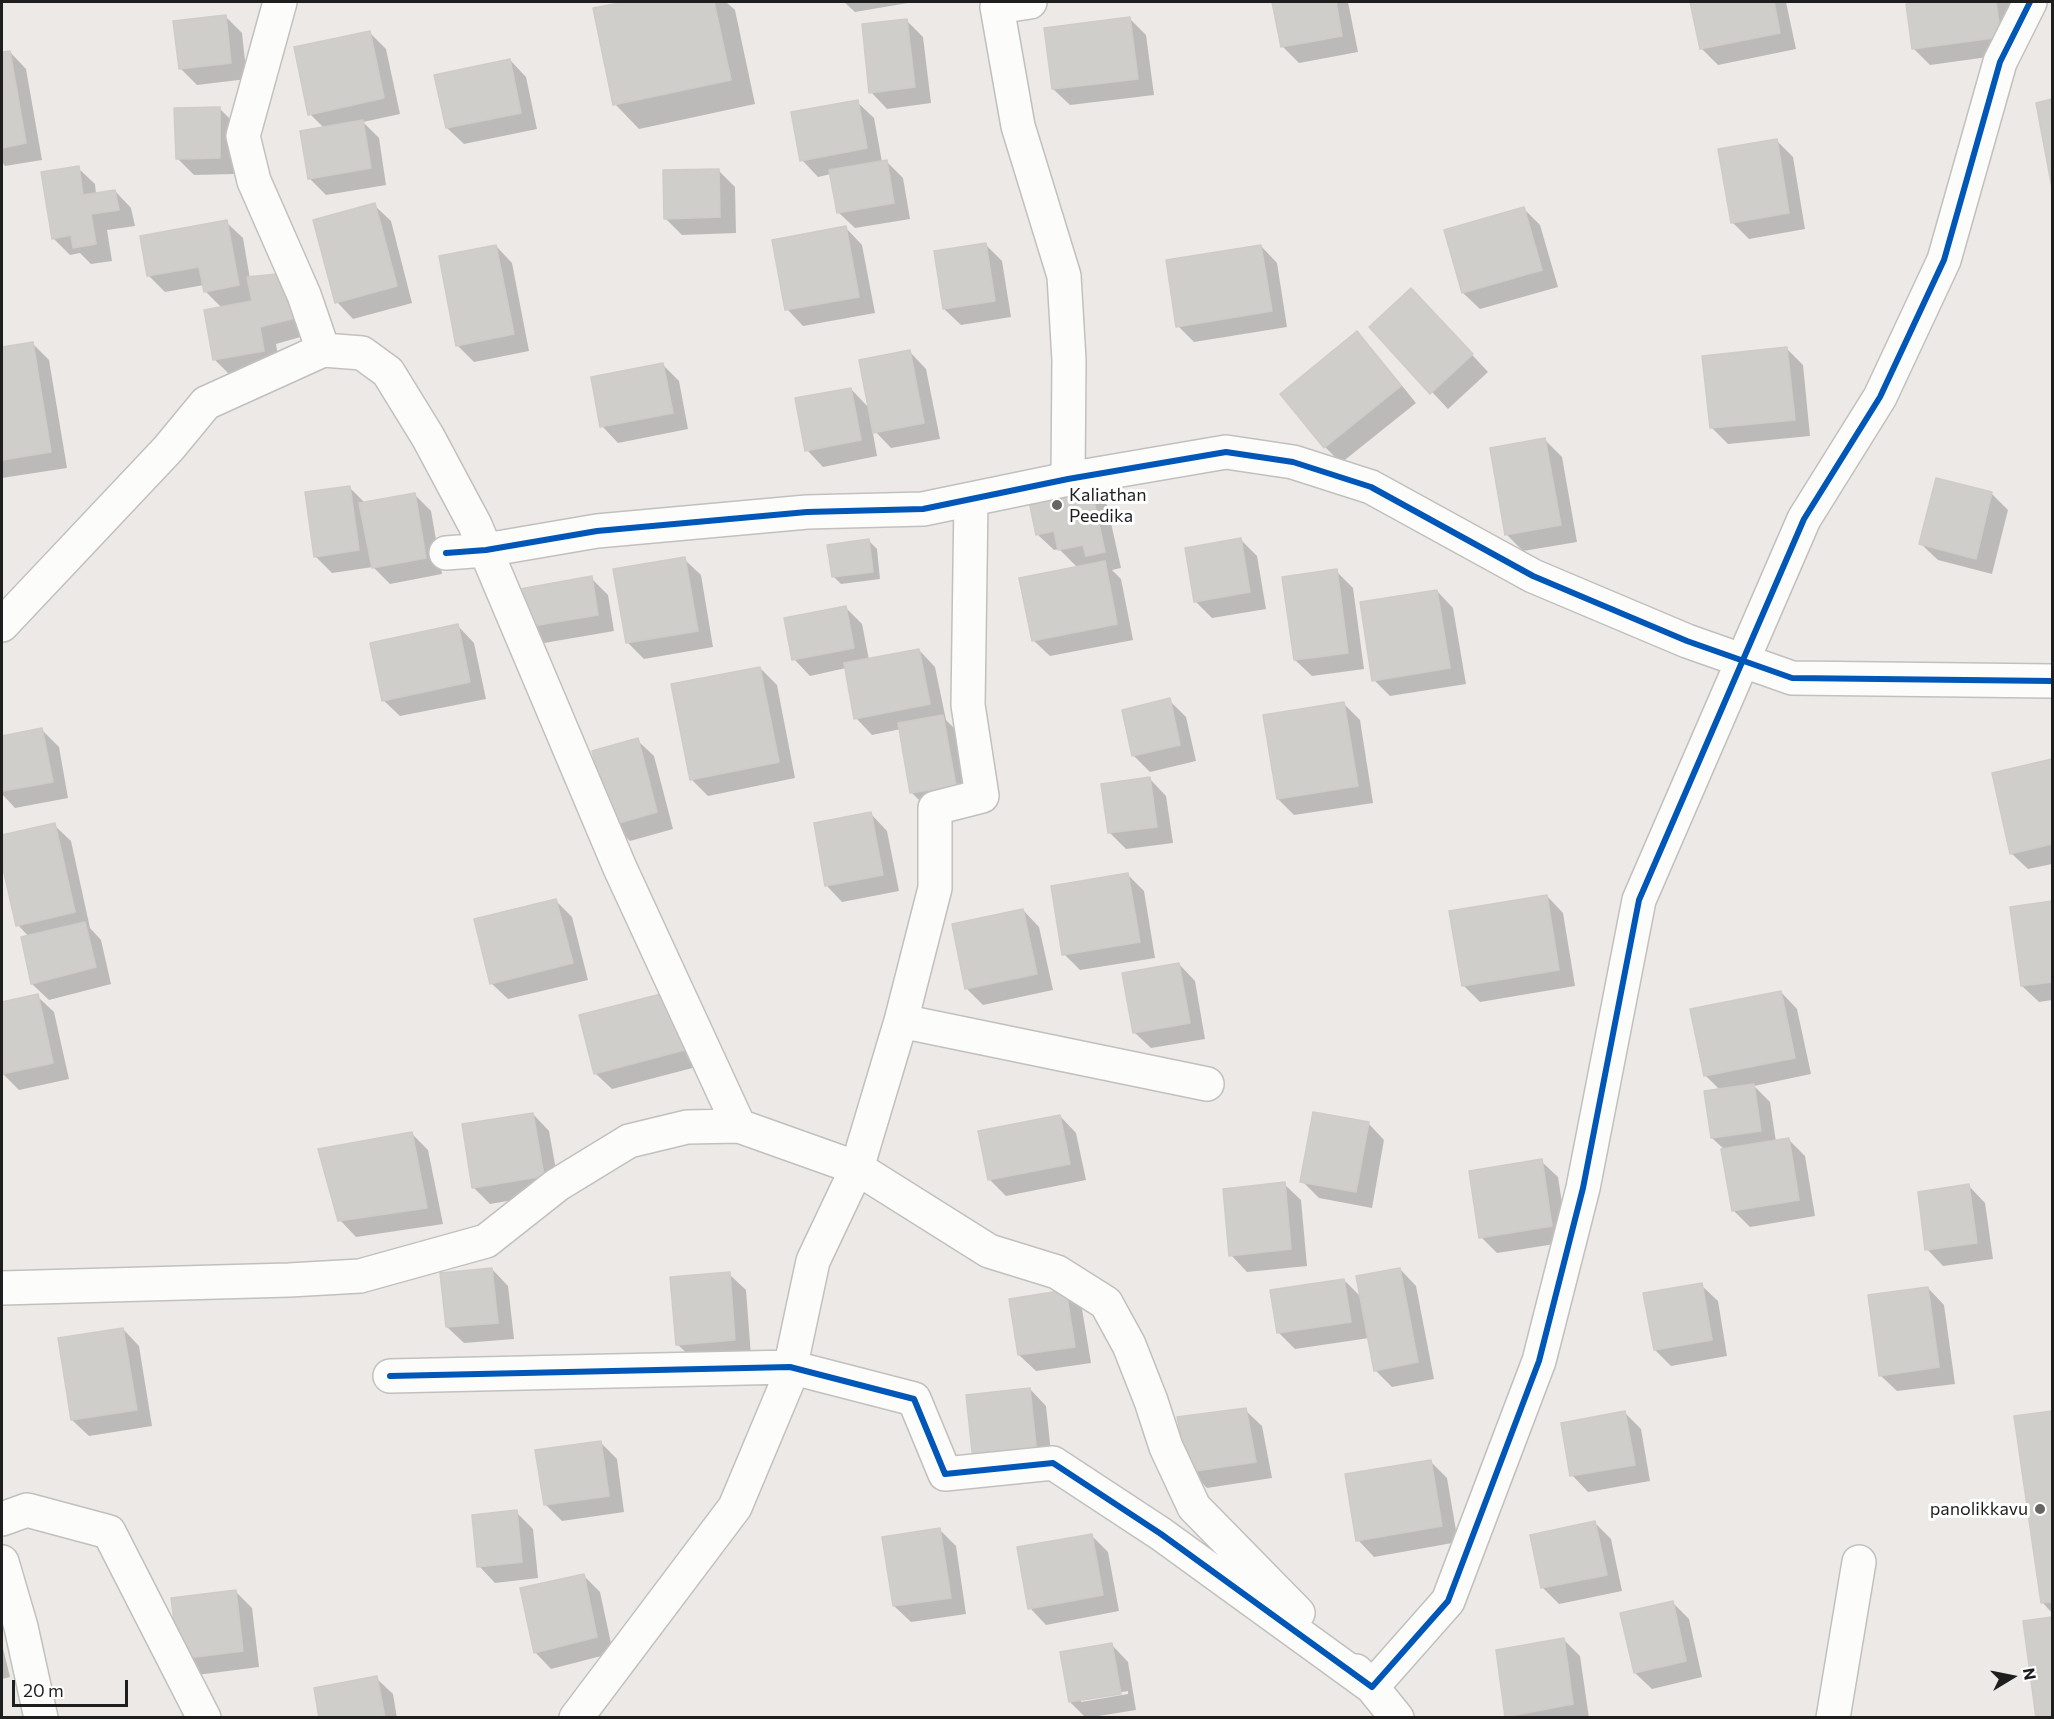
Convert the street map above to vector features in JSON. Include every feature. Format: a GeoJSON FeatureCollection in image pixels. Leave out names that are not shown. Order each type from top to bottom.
{"type":"FeatureCollection","features":[{"type":"Feature","properties":{"kind":"street"},"geometry":{"type":"LineString","coordinates":[[280,2],[243,136],[254,181],[304,295],[323,350]]}},
{"type":"Feature","properties":{"kind":"street"},"geometry":{"type":"LineString","coordinates":[[1030,2],[997,7],[1018,126],[1064,276],[1069,360],[1068,479]]}},
{"type":"Feature","properties":{"kind":"street"},"geometry":{"type":"LineString","coordinates":[[1372,1687],[1448,1601],[1539,1361],[1583,1188],[1638,900],[1804,519],[1880,397],[1944,260],[2000,62],[2031,2]]}},
{"type":"Feature","properties":{"kind":"street"},"geometry":{"type":"LineString","coordinates":[[2,625],[168,449],[206,403],[323,350],[362,353],[388,372],[428,437],[475,525],[620,868],[739,1126]]}},
{"type":"Feature","properties":{"kind":"street"},"geometry":{"type":"LineString","coordinates":[[446,553],[486,550],[597,531],[807,512],[923,509],[1068,479],[1226,453],[1293,462],[1371,487],[1533,576],[1687,641],[1792,678],[2052,681]]}},
{"type":"Feature","properties":{"kind":"street"},"geometry":{"type":"LineString","coordinates":[[576,1718],[735,1507],[787,1383],[813,1262],[857,1168],[901,1021],[936,888],[934,808],[982,796],[968,705],[971,499]]}},
{"type":"Feature","properties":{"kind":"street"},"geometry":{"type":"LineString","coordinates":[[901,1021],[1207,1084]]}},
{"type":"Feature","properties":{"kind":"street"},"geometry":{"type":"LineString","coordinates":[[2,1288],[360,1276],[486,1241],[557,1185],[629,1141],[687,1127],[739,1126],[857,1168],[989,1251],[1057,1272],[1106,1303],[1129,1345],[1166,1447],[1194,1507],[1372,1687],[1397,1718]]}},
{"type":"Feature","properties":{"kind":"street"},"geometry":{"type":"LineString","coordinates":[[390,1376],[790,1367],[914,1399],[945,1474],[1053,1463],[1161,1534],[1372,1687]]}},
{"type":"Feature","properties":{"kind":"street"},"geometry":{"type":"LineString","coordinates":[[2,1519],[27,1510],[109,1532],[204,1718]]}},
{"type":"Feature","properties":{"kind":"street"},"geometry":{"type":"LineString","coordinates":[[2,1562],[21,1627],[41,1718]]}},
{"type":"Feature","properties":{"kind":"street"},"geometry":{"type":"LineString","coordinates":[[1833,1718],[1859,1562]]}},
{"type":"Feature","properties":{"kind":"building"},"geometry":{"type":"Polygon","coordinates":[[[625,2],[714,2],[731,80],[613,105],[593,8],[625,2]]]}},
{"type":"Feature","properties":{"kind":"building"},"geometry":{"type":"Polygon","coordinates":[[[1272,2],[1336,2],[1342,36],[1281,47],[1272,2]]]}},
{"type":"Feature","properties":{"kind":"building"},"geometry":{"type":"Polygon","coordinates":[[[1690,2],[1774,2],[1780,33],[1700,49],[1690,2]]]}},
{"type":"Feature","properties":{"kind":"building"},"geometry":{"type":"Polygon","coordinates":[[[1996,2],[2001,37],[1912,49],[1906,4],[1996,2]]]}},
{"type":"Feature","properties":{"kind":"building"},"geometry":{"type":"Polygon","coordinates":[[[226,15],[231,63],[179,69],[173,21],[226,15]]]}},
{"type":"Feature","properties":{"kind":"building"},"geometry":{"type":"Polygon","coordinates":[[[1130,17],[1138,79],[1052,89],[1044,28],[1130,17]]]}},
{"type":"Feature","properties":{"kind":"building"},"geometry":{"type":"Polygon","coordinates":[[[907,19],[915,87],[869,93],[862,24],[907,19]]]}},
{"type":"Feature","properties":{"kind":"building"},"geometry":{"type":"Polygon","coordinates":[[[370,31],[384,98],[308,115],[294,47],[370,31]]]}},
{"type":"Feature","properties":{"kind":"building"},"geometry":{"type":"Polygon","coordinates":[[[10,51],[26,143],[2,148],[2,52],[10,51]]]}},
{"type":"Feature","properties":{"kind":"building"},"geometry":{"type":"Polygon","coordinates":[[[510,59],[521,113],[446,128],[434,75],[510,59]]]}},
{"type":"Feature","properties":{"kind":"building"},"geometry":{"type":"Polygon","coordinates":[[[2052,99],[2052,188],[2036,103],[2052,99]]]}},
{"type":"Feature","properties":{"kind":"building"},"geometry":{"type":"Polygon","coordinates":[[[858,100],[867,148],[800,161],[791,112],[858,100]]]}},
{"type":"Feature","properties":{"kind":"building"},"geometry":{"type":"Polygon","coordinates":[[[220,107],[220,158],[176,159],[174,108],[220,107]]]}},
{"type":"Feature","properties":{"kind":"building"},"geometry":{"type":"Polygon","coordinates":[[[363,120],[371,168],[308,179],[300,131],[363,120]]]}},
{"type":"Feature","properties":{"kind":"building"},"geometry":{"type":"Polygon","coordinates":[[[1777,139],[1789,213],[1731,223],[1718,149],[1777,139]]]}},
{"type":"Feature","properties":{"kind":"building"},"geometry":{"type":"Polygon","coordinates":[[[887,160],[894,203],[837,213],[829,170],[887,160]]]}},
{"type":"Feature","properties":{"kind":"building"},"geometry":{"type":"Polygon","coordinates":[[[79,166],[83,195],[115,190],[119,210],[91,214],[96,244],[73,248],[71,235],[52,239],[41,172],[79,166]]]}},
{"type":"Feature","properties":{"kind":"building"},"geometry":{"type":"Polygon","coordinates":[[[719,169],[720,217],[664,219],[663,170],[719,169]]]}},
{"type":"Feature","properties":{"kind":"building"},"geometry":{"type":"Polygon","coordinates":[[[375,203],[397,286],[335,303],[313,220],[375,203]]]}},
{"type":"Feature","properties":{"kind":"building"},"geometry":{"type":"Polygon","coordinates":[[[1524,207],[1542,270],[1462,293],[1444,230],[1524,207]]]}},
{"type":"Feature","properties":{"kind":"building"},"geometry":{"type":"Polygon","coordinates":[[[227,220],[239,285],[204,292],[199,267],[147,276],[140,236],[227,220]]]}},
{"type":"Feature","properties":{"kind":"building"},"geometry":{"type":"Polygon","coordinates":[[[846,226],[859,297],[785,310],[772,240],[846,226]]]}},
{"type":"Feature","properties":{"kind":"building"},"geometry":{"type":"Polygon","coordinates":[[[986,243],[995,301],[943,309],[934,251],[986,243]]]}},
{"type":"Feature","properties":{"kind":"building"},"geometry":{"type":"Polygon","coordinates":[[[496,245],[514,334],[456,346],[439,256],[496,245]]]}},
{"type":"Feature","properties":{"kind":"building"},"geometry":{"type":"Polygon","coordinates":[[[1261,245],[1272,311],[1176,327],[1166,260],[1261,245]]]}},
{"type":"Feature","properties":{"kind":"building"},"geometry":{"type":"Polygon","coordinates":[[[287,273],[295,318],[260,327],[264,351],[213,360],[204,310],[252,301],[247,277],[287,273]]]}},
{"type":"Feature","properties":{"kind":"building"},"geometry":{"type":"Polygon","coordinates":[[[1411,288],[1473,354],[1430,394],[1369,327],[1411,288]]]}},
{"type":"Feature","properties":{"kind":"building"},"geometry":{"type":"Polygon","coordinates":[[[1357,331],[1401,386],[1324,448],[1280,394],[1357,331]]]}},
{"type":"Feature","properties":{"kind":"building"},"geometry":{"type":"Polygon","coordinates":[[[33,342],[51,452],[2,460],[2,347],[33,342]]]}},
{"type":"Feature","properties":{"kind":"building"},"geometry":{"type":"Polygon","coordinates":[[[1787,347],[1795,420],[1710,428],[1702,356],[1787,347]]]}},
{"type":"Feature","properties":{"kind":"building"},"geometry":{"type":"Polygon","coordinates":[[[910,350],[924,423],[873,433],[859,360],[910,350]]]}},
{"type":"Feature","properties":{"kind":"building"},"geometry":{"type":"Polygon","coordinates":[[[663,363],[673,413],[600,427],[591,377],[663,363]]]}},
{"type":"Feature","properties":{"kind":"building"},"geometry":{"type":"Polygon","coordinates":[[[851,388],[861,440],[805,451],[795,398],[851,388]]]}},
{"type":"Feature","properties":{"kind":"building"},"geometry":{"type":"Polygon","coordinates":[[[1545,438],[1561,525],[1505,535],[1490,448],[1545,438]]]}},
{"type":"Feature","properties":{"kind":"building"},"geometry":{"type":"Polygon","coordinates":[[[1936,478],[1992,492],[1976,559],[1919,544],[1936,478]]]}},
{"type":"Feature","properties":{"kind":"building"},"geometry":{"type":"Polygon","coordinates":[[[350,486],[359,550],[314,557],[305,492],[350,486]]]}},
{"type":"Feature","properties":{"kind":"building"},"geometry":{"type":"Polygon","coordinates":[[[1091,487],[1105,552],[1086,556],[1083,545],[1058,550],[1054,531],[1036,535],[1029,501],[1091,487]]]}},
{"type":"Feature","properties":{"kind":"building"},"geometry":{"type":"Polygon","coordinates":[[[415,493],[426,558],[372,568],[359,503],[415,493]]]}},
{"type":"Feature","properties":{"kind":"building"},"geometry":{"type":"Polygon","coordinates":[[[1241,538],[1250,592],[1194,602],[1185,548],[1241,538]]]}},
{"type":"Feature","properties":{"kind":"building"},"geometry":{"type":"Polygon","coordinates":[[[869,539],[873,572],[832,577],[827,545],[869,539]]]}},
{"type":"Feature","properties":{"kind":"building"},"geometry":{"type":"Polygon","coordinates":[[[685,557],[698,631],[626,643],[613,569],[685,557]]]}},
{"type":"Feature","properties":{"kind":"building"},"geometry":{"type":"Polygon","coordinates":[[[1105,561],[1117,624],[1032,641],[1019,578],[1105,561]]]}},
{"type":"Feature","properties":{"kind":"building"},"geometry":{"type":"Polygon","coordinates":[[[1337,569],[1348,653],[1294,660],[1282,577],[1337,569]]]}},
{"type":"Feature","properties":{"kind":"building"},"geometry":{"type":"Polygon","coordinates":[[[592,576],[598,615],[526,627],[520,589],[592,576]]]}},
{"type":"Feature","properties":{"kind":"building"},"geometry":{"type":"Polygon","coordinates":[[[1437,590],[1450,668],[1372,681],[1360,602],[1437,590]]]}},
{"type":"Feature","properties":{"kind":"building"},"geometry":{"type":"Polygon","coordinates":[[[846,606],[854,648],[792,660],[784,618],[846,606]]]}},
{"type":"Feature","properties":{"kind":"building"},"geometry":{"type":"Polygon","coordinates":[[[458,624],[470,682],[382,701],[370,643],[458,624]]]}},
{"type":"Feature","properties":{"kind":"building"},"geometry":{"type":"Polygon","coordinates":[[[919,649],[930,704],[854,719],[844,663],[919,649]]]}},
{"type":"Feature","properties":{"kind":"building"},"geometry":{"type":"Polygon","coordinates":[[[760,667],[779,762],[690,780],[671,684],[760,667]]]}},
{"type":"Feature","properties":{"kind":"building"},"geometry":{"type":"Polygon","coordinates":[[[1170,698],[1180,745],[1132,756],[1122,710],[1170,698]]]}},
{"type":"Feature","properties":{"kind":"building"},"geometry":{"type":"Polygon","coordinates":[[[1344,702],[1358,786],[1277,799],[1263,715],[1344,702]]]}},
{"type":"Feature","properties":{"kind":"building"},"geometry":{"type":"Polygon","coordinates":[[[943,715],[956,786],[910,793],[898,723],[943,715]]]}},
{"type":"Feature","properties":{"kind":"building"},"geometry":{"type":"Polygon","coordinates":[[[42,728],[53,782],[2,791],[2,736],[42,728]]]}},
{"type":"Feature","properties":{"kind":"building"},"geometry":{"type":"Polygon","coordinates":[[[638,738],[657,812],[612,825],[592,751],[638,738]]]}},
{"type":"Feature","properties":{"kind":"building"},"geometry":{"type":"Polygon","coordinates":[[[2052,759],[2052,844],[2010,854],[1992,773],[2052,759]]]}},
{"type":"Feature","properties":{"kind":"building"},"geometry":{"type":"Polygon","coordinates":[[[1150,777],[1157,827],[1108,833],[1101,784],[1150,777]]]}},
{"type":"Feature","properties":{"kind":"building"},"geometry":{"type":"Polygon","coordinates":[[[871,812],[883,875],[825,886],[814,823],[871,812]]]}},
{"type":"Feature","properties":{"kind":"building"},"geometry":{"type":"Polygon","coordinates":[[[55,823],[75,912],[16,926],[2,864],[2,835],[55,823]]]}},
{"type":"Feature","properties":{"kind":"building"},"geometry":{"type":"Polygon","coordinates":[[[1128,873],[1140,942],[1062,955],[1051,886],[1128,873]]]}},
{"type":"Feature","properties":{"kind":"building"},"geometry":{"type":"Polygon","coordinates":[[[1547,895],[1559,970],[1462,986],[1449,911],[1547,895]]]}},
{"type":"Feature","properties":{"kind":"building"},"geometry":{"type":"Polygon","coordinates":[[[556,899],[573,963],[490,984],[474,919],[556,899]]]}},
{"type":"Feature","properties":{"kind":"building"},"geometry":{"type":"Polygon","coordinates":[[[2052,901],[2052,982],[2021,986],[2010,907],[2052,901]]]}},
{"type":"Feature","properties":{"kind":"building"},"geometry":{"type":"Polygon","coordinates":[[[1023,909],[1037,974],[965,989],[952,924],[1023,909]]]}},
{"type":"Feature","properties":{"kind":"building"},"geometry":{"type":"Polygon","coordinates":[[[85,922],[96,967],[31,984],[21,937],[85,922]]]}},
{"type":"Feature","properties":{"kind":"building"},"geometry":{"type":"Polygon","coordinates":[[[1179,963],[1190,1023],[1133,1033],[1122,973],[1179,963]]]}},
{"type":"Feature","properties":{"kind":"building"},"geometry":{"type":"Polygon","coordinates":[[[1781,991],[1795,1058],[1704,1076],[1690,1009],[1781,991]]]}},
{"type":"Feature","properties":{"kind":"building"},"geometry":{"type":"Polygon","coordinates":[[[669,992],[684,1050],[594,1074],[579,1015],[669,992]]]}},
{"type":"Feature","properties":{"kind":"building"},"geometry":{"type":"Polygon","coordinates":[[[38,994],[53,1063],[2,1074],[2,1002],[38,994]]]}},
{"type":"Feature","properties":{"kind":"building"},"geometry":{"type":"Polygon","coordinates":[[[1754,1084],[1761,1131],[1711,1138],[1704,1091],[1754,1084]]]}},
{"type":"Feature","properties":{"kind":"building"},"geometry":{"type":"Polygon","coordinates":[[[1313,1112],[1369,1122],[1356,1192],[1300,1182],[1313,1112]]]}},
{"type":"Feature","properties":{"kind":"building"},"geometry":{"type":"Polygon","coordinates":[[[533,1113],[544,1176],[472,1188],[462,1124],[533,1113]]]}},
{"type":"Feature","properties":{"kind":"building"},"geometry":{"type":"Polygon","coordinates":[[[1060,1115],[1070,1164],[988,1180],[978,1131],[1060,1115]]]}},
{"type":"Feature","properties":{"kind":"building"},"geometry":{"type":"Polygon","coordinates":[[[412,1132],[427,1208],[338,1221],[318,1149],[412,1132]]]}},
{"type":"Feature","properties":{"kind":"building"},"geometry":{"type":"Polygon","coordinates":[[[1789,1138],[1799,1200],[1732,1211],[1721,1149],[1789,1138]]]}},
{"type":"Feature","properties":{"kind":"building"},"geometry":{"type":"Polygon","coordinates":[[[1542,1159],[1552,1226],[1479,1238],[1469,1171],[1542,1159]]]}},
{"type":"Feature","properties":{"kind":"building"},"geometry":{"type":"Polygon","coordinates":[[[1285,1182],[1291,1249],[1229,1256],[1223,1189],[1285,1182]]]}},
{"type":"Feature","properties":{"kind":"building"},"geometry":{"type":"Polygon","coordinates":[[[1969,1184],[1977,1243],[1925,1250],[1918,1192],[1969,1184]]]}},
{"type":"Feature","properties":{"kind":"building"},"geometry":{"type":"Polygon","coordinates":[[[492,1268],[498,1323],[446,1327],[440,1273],[492,1268]]]}},
{"type":"Feature","properties":{"kind":"building"},"geometry":{"type":"Polygon","coordinates":[[[1400,1268],[1418,1362],[1374,1371],[1356,1276],[1400,1268]]]}},
{"type":"Feature","properties":{"kind":"building"},"geometry":{"type":"Polygon","coordinates":[[[730,1272],[735,1340],[676,1345],[670,1277],[730,1272]]]}},
{"type":"Feature","properties":{"kind":"building"},"geometry":{"type":"Polygon","coordinates":[[[1344,1279],[1351,1322],[1277,1333],[1270,1290],[1344,1279]]]}},
{"type":"Feature","properties":{"kind":"building"},"geometry":{"type":"Polygon","coordinates":[[[1702,1283],[1712,1340],[1654,1350],[1643,1293],[1702,1283]]]}},
{"type":"Feature","properties":{"kind":"building"},"geometry":{"type":"Polygon","coordinates":[[[1928,1287],[1939,1367],[1879,1376],[1868,1295],[1928,1287]]]}},
{"type":"Feature","properties":{"kind":"building"},"geometry":{"type":"Polygon","coordinates":[[[1066,1290],[1075,1347],[1018,1355],[1009,1299],[1066,1290]]]}},
{"type":"Feature","properties":{"kind":"building"},"geometry":{"type":"Polygon","coordinates":[[[123,1328],[137,1410],[71,1420],[58,1338],[123,1328]]]}},
{"type":"Feature","properties":{"kind":"building"},"geometry":{"type":"Polygon","coordinates":[[[1030,1388],[1037,1455],[973,1461],[966,1395],[1030,1388]]]}},
{"type":"Feature","properties":{"kind":"building"},"geometry":{"type":"Polygon","coordinates":[[[1246,1408],[1256,1462],[1189,1472],[1177,1417],[1246,1408]]]}},
{"type":"Feature","properties":{"kind":"building"},"geometry":{"type":"Polygon","coordinates":[[[1625,1411],[1635,1465],[1570,1476],[1561,1423],[1625,1411]]]}},
{"type":"Feature","properties":{"kind":"building","name":"panolikkavu"},"geometry":{"type":"Polygon","coordinates":[[[2052,1411],[2052,1602],[2041,1603],[2014,1416],[2052,1411]]]}},
{"type":"Feature","properties":{"kind":"building"},"geometry":{"type":"Polygon","coordinates":[[[601,1441],[609,1496],[544,1505],[535,1450],[601,1441]]]}},
{"type":"Feature","properties":{"kind":"building"},"geometry":{"type":"Polygon","coordinates":[[[1431,1460],[1442,1526],[1356,1541],[1345,1474],[1431,1460]]]}},
{"type":"Feature","properties":{"kind":"building"},"geometry":{"type":"Polygon","coordinates":[[[517,1510],[522,1562],[477,1567],[472,1515],[517,1510]]]}},
{"type":"Feature","properties":{"kind":"building"},"geometry":{"type":"Polygon","coordinates":[[[1595,1521],[1607,1575],[1541,1588],[1530,1535],[1595,1521]]]}},
{"type":"Feature","properties":{"kind":"building"},"geometry":{"type":"Polygon","coordinates":[[[940,1528],[951,1598],[893,1606],[882,1537],[940,1528]]]}},
{"type":"Feature","properties":{"kind":"building"},"geometry":{"type":"Polygon","coordinates":[[[1092,1534],[1103,1595],[1028,1609],[1017,1547],[1092,1534]]]}},
{"type":"Feature","properties":{"kind":"building"},"geometry":{"type":"Polygon","coordinates":[[[584,1574],[597,1637],[534,1653],[520,1588],[584,1574]]]}},
{"type":"Feature","properties":{"kind":"building"},"geometry":{"type":"Polygon","coordinates":[[[236,1590],[243,1651],[179,1659],[171,1598],[236,1590]]]}},
{"type":"Feature","properties":{"kind":"building"},"geometry":{"type":"Polygon","coordinates":[[[1673,1601],[1686,1661],[1634,1673],[1620,1613],[1673,1601]]]}},
{"type":"Feature","properties":{"kind":"building"},"geometry":{"type":"Polygon","coordinates":[[[2052,1617],[2052,1718],[2036,1718],[2023,1621],[2052,1617]]]}},
{"type":"Feature","properties":{"kind":"building"},"geometry":{"type":"Polygon","coordinates":[[[1564,1638],[1573,1704],[1505,1717],[1496,1650],[1564,1638]]]}},
{"type":"Feature","properties":{"kind":"building"},"geometry":{"type":"Polygon","coordinates":[[[1112,1643],[1121,1694],[1069,1702],[1060,1652],[1112,1643]]]}},
{"type":"Feature","properties":{"kind":"building"},"geometry":{"type":"Polygon","coordinates":[[[377,1676],[385,1718],[319,1718],[314,1688],[377,1676]]]}},
{"type":"Feature","properties":{"kind":"cycle path"},"geometry":{"type":"LineString","coordinates":[[390,1376],[790,1367],[914,1399],[945,1474],[1053,1463],[1161,1534],[1372,1687],[1448,1601],[1539,1361],[1583,1188],[1639,900],[1804,519],[1880,397],[1944,260],[2000,62],[2030,2]]}},
{"type":"Feature","properties":{"kind":"cycle path"},"geometry":{"type":"LineString","coordinates":[[446,553],[486,550],[597,531],[807,512],[923,509],[1068,479],[1226,452],[1293,462],[1371,487],[1533,576],[1687,641],[1792,678],[2052,681]]}},
{"type":"Feature","properties":{"kind":"place","name":"Kaliathan Peedika"},"geometry":{"type":"Point","coordinates":[1057,505]}},
{"type":"Feature","properties":{"kind":"place","name":"panolikkavu"},"geometry":{"type":"Point","coordinates":[2040,1509]}}]}
